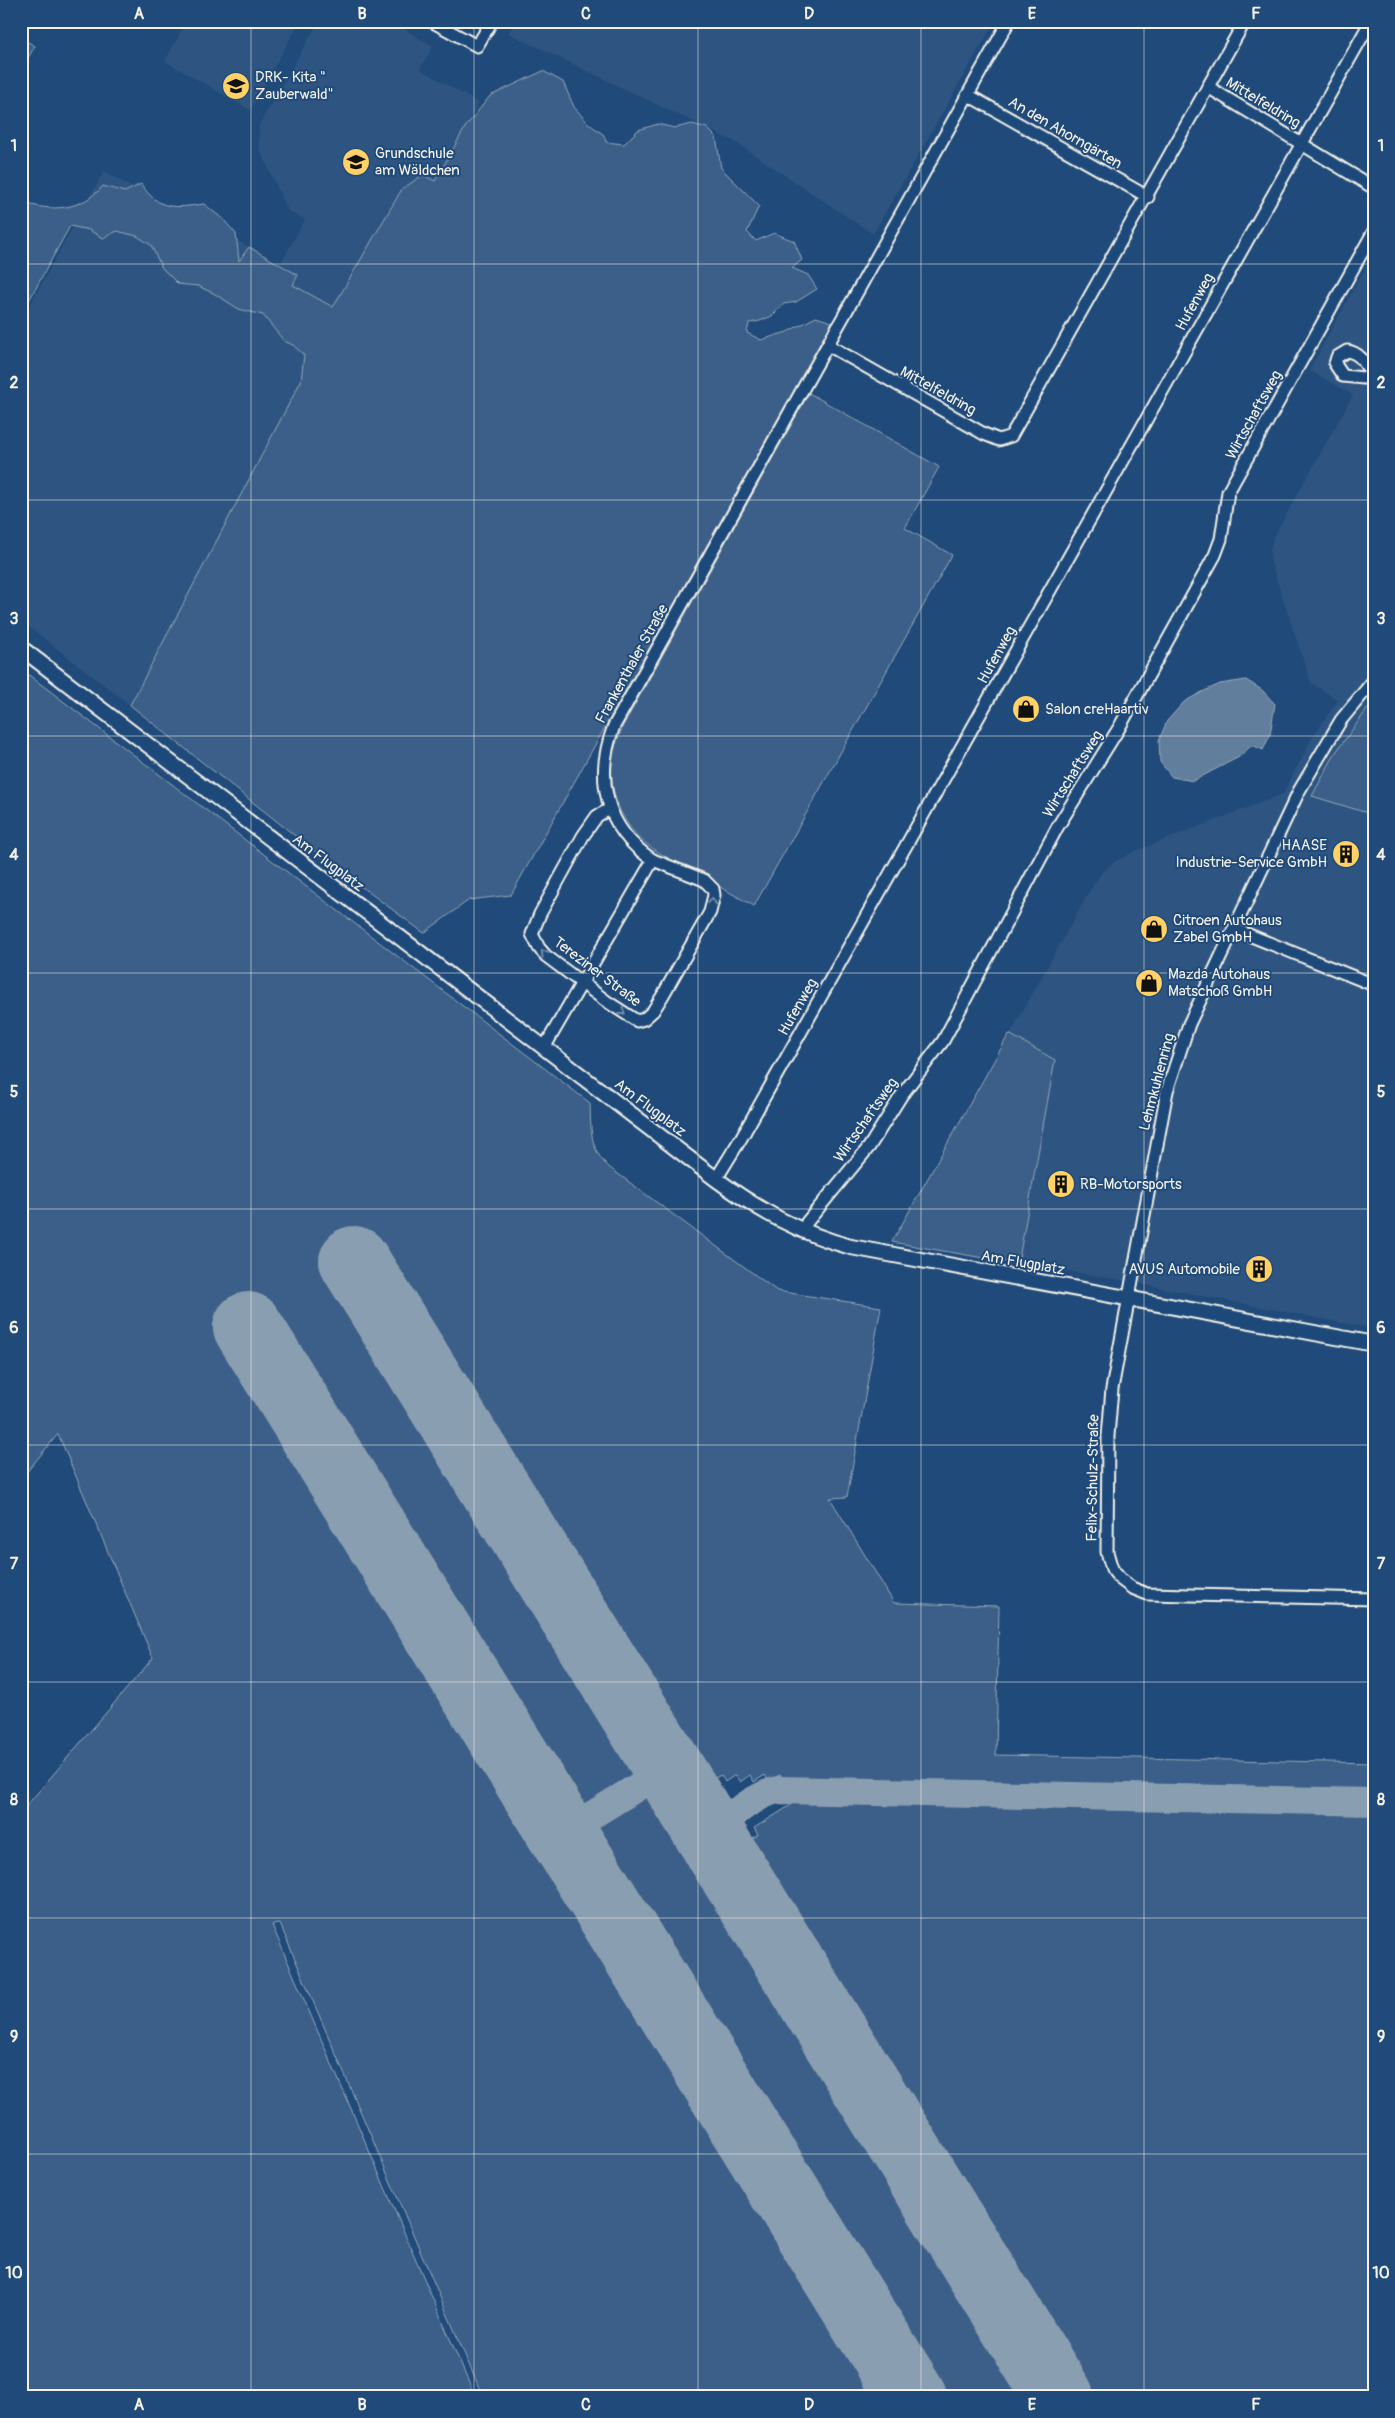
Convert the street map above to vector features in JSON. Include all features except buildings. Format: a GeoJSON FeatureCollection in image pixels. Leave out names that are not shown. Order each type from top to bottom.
{"type":"FeatureCollection","features":[{"type":"Feature","properties":{"kind":"street"},"geometry":{"type":"LineString","coordinates":[[431,21],[477,46],[492,21]]}},
{"type":"Feature","properties":{"kind":"street"},"geometry":{"type":"LineString","coordinates":[[828,346],[1009,21]]}},
{"type":"Feature","properties":{"kind":"street","name":"Mittelfeldring"},"geometry":{"type":"LineString","coordinates":[[828,346],[984,434],[999,440],[1005,440],[1011,436],[1148,197],[1245,21]]}},
{"type":"Feature","properties":{"kind":"street","name":"Hufenweg"},"geometry":{"type":"LineString","coordinates":[[716,1179],[870,912],[1371,21]]}},
{"type":"Feature","properties":{"kind":"street","name":"Mittelfeldring"},"geometry":{"type":"LineString","coordinates":[[1208,87],[1302,144]]}},
{"type":"Feature","properties":{"kind":"street","name":"An den Ahorngärten"},"geometry":{"type":"LineString","coordinates":[[968,95],[1148,197]]}},
{"type":"Feature","properties":{"kind":"street"},"geometry":{"type":"LineString","coordinates":[[1302,144],[1374,188]]}},
{"type":"Feature","properties":{"kind":"street","name":"Wirtschaftsweg"},"geometry":{"type":"LineString","coordinates":[[802,1232],[807,1222],[869,1147],[901,1096],[943,1041],[956,1019],[972,984],[1054,833],[1119,728],[1215,556],[1221,539],[1228,492],[1374,231]]}},
{"type":"Feature","properties":{"kind":"street","name":"Frankenthaler Straße"},"geometry":{"type":"LineString","coordinates":[[653,860],[627,838],[610,809],[604,784],[604,763],[607,743],[614,726],[828,346]]}},
{"type":"Feature","properties":{"kind":"street","name":"Am Flugplatz"},"geometry":{"type":"LineString","coordinates":[[21,648],[716,1179],[755,1207],[802,1232],[850,1247],[1374,1344]]}},
{"type":"Feature","properties":{"kind":"street","name":"Lehmkuhlenring"},"geometry":{"type":"LineString","coordinates":[[1128,1299],[1159,1128],[1174,1064],[1189,1024],[1311,769],[1341,720],[1374,680]]}},
{"type":"Feature","properties":{"kind":"street","name":"Tereziner Straße"},"geometry":{"type":"LineString","coordinates":[[610,809],[597,816],[583,836],[540,914],[532,934],[539,948],[546,956],[628,1017],[637,1021],[644,1019],[653,1011],[663,995],[710,912],[714,895],[713,889],[704,880],[653,860]]}},
{"type":"Feature","properties":{"kind":"street"},"geometry":{"type":"LineString","coordinates":[[544,1048],[653,860]]}},
{"type":"Feature","properties":{"kind":"street"},"geometry":{"type":"LineString","coordinates":[[1234,929],[1374,985]]}},
{"type":"Feature","properties":{"kind":"street","name":"Felix-Schulz-Straße"},"geometry":{"type":"LineString","coordinates":[[1128,1299],[1112,1389],[1108,1436],[1106,1545],[1109,1560],[1116,1574],[1132,1588],[1155,1594],[1374,1599]]}},
{"type":"Feature","properties":{"kind":"shaded area","name":"DRK- Kita \" Zauberwald\""},"geometry":{"type":"Polygon","coordinates":[[[187,21],[300,21],[250,110],[165,61],[187,21]]]}},
{"type":"Feature","properties":{"kind":"shaded area"},"geometry":{"type":"Polygon","coordinates":[[[319,21],[391,21],[433,46],[420,69],[479,103],[435,181],[402,189],[333,307],[293,286],[347,322],[130,705],[21,621],[21,321],[104,171],[178,214],[181,210],[280,264],[305,220],[288,211],[259,148],[259,125],[319,21]]]}},
{"type":"Feature","properties":{"kind":"shaded area"},"geometry":{"type":"Polygon","coordinates":[[[515,21],[995,21],[873,234],[735,142],[508,33],[515,21]]]}},
{"type":"Feature","properties":{"kind":"shaded area"},"geometry":{"type":"Polygon","coordinates":[[[21,38],[35,46],[21,70],[21,38]]]}},
{"type":"Feature","properties":{"kind":"shaded area"},"geometry":{"type":"Polygon","coordinates":[[[543,71],[563,82],[574,107],[588,123],[604,135],[606,142],[624,144],[638,130],[658,124],[674,128],[692,124],[707,128],[716,137],[721,168],[759,206],[747,232],[756,241],[774,233],[794,241],[802,260],[792,268],[808,275],[817,289],[796,302],[784,304],[772,316],[749,323],[747,333],[761,340],[787,332],[816,317],[832,322],[511,895],[469,900],[424,933],[332,865],[130,705],[301,381],[304,355],[293,345],[284,341],[263,315],[239,309],[198,286],[178,284],[162,268],[151,245],[137,236],[117,231],[103,238],[89,230],[70,226],[21,315],[21,202],[43,207],[65,207],[85,200],[103,186],[125,192],[141,184],[154,199],[168,206],[204,204],[223,219],[236,234],[239,261],[249,247],[298,275],[293,285],[333,307],[402,189],[423,175],[435,181],[466,126],[490,96],[543,71]]]}},
{"type":"Feature","properties":{"kind":"shaded area"},"geometry":{"type":"Polygon","coordinates":[[[1374,252],[1374,1329],[1126,1281],[894,1241],[1102,872],[1114,862],[1133,852],[1283,794],[1312,738],[1338,700],[1311,683],[1271,563],[1270,551],[1273,538],[1353,395],[1309,370],[1374,252]]]}},
{"type":"Feature","properties":{"kind":"shaded area"},"geometry":{"type":"Polygon","coordinates":[[[809,393],[939,467],[905,528],[952,555],[754,906],[659,853],[635,833],[627,823],[616,800],[613,788],[612,763],[623,726],[809,393]]]}},
{"type":"Feature","properties":{"kind":"shaded area"},"geometry":{"type":"Polygon","coordinates":[[[21,669],[590,1103],[592,1138],[598,1154],[610,1168],[777,1291],[881,1307],[847,1497],[830,1498],[894,1603],[999,1606],[996,1755],[1374,1763],[1374,1794],[786,1782],[786,1778],[779,1775],[769,1782],[765,1775],[754,1782],[750,1775],[740,1782],[735,1775],[725,1782],[721,1775],[715,1778],[712,1772],[706,1775],[702,1769],[697,1772],[415,1319],[426,1312],[383,1243],[325,1279],[362,1339],[373,1333],[1033,2397],[483,2397],[280,1924],[272,1925],[475,2397],[21,2397],[21,1812],[153,1658],[58,1434],[21,1479],[21,669]]]}},
{"type":"Feature","properties":{"kind":"shaded area"},"geometry":{"type":"Polygon","coordinates":[[[1246,680],[1262,690],[1275,704],[1270,735],[1263,750],[1252,745],[1239,757],[1193,781],[1172,777],[1160,762],[1159,740],[1167,721],[1184,702],[1200,693],[1220,684],[1246,680]]]}},
{"type":"Feature","properties":{"kind":"shaded area"},"geometry":{"type":"Polygon","coordinates":[[[1374,700],[1374,815],[1312,796],[1336,752],[1374,700]]]}},
{"type":"Feature","properties":{"kind":"shaded area"},"geometry":{"type":"Polygon","coordinates":[[[1009,1034],[1055,1060],[1018,1264],[892,1242],[1009,1034]]]}},
{"type":"Feature","properties":{"kind":"shaded area"},"geometry":{"type":"Polygon","coordinates":[[[794,1799],[1374,1811],[1374,2397],[1084,2397],[746,1851],[751,1848],[747,1841],[758,1835],[754,1828],[796,1802],[794,1799]]]}},
{"type":"Feature","properties":{"kind":"taxiway"},"geometry":{"type":"LineString","coordinates":[[563,1833],[668,1768]]}},
{"type":"Feature","properties":{"kind":"taxiway"},"geometry":{"type":"LineString","coordinates":[[725,1859],[721,1842],[722,1834],[729,1820],[749,1803],[778,1790],[1374,1802]]}},
{"type":"Feature","properties":{"kind":"taxiway"},"geometry":{"type":"LineString","coordinates":[[688,1800],[698,1809],[710,1814],[723,1815],[736,1811]]}},
{"type":"Feature","properties":{"kind":"runway"},"geometry":{"type":"LineString","coordinates":[[354,1261],[1059,2397]]}},
{"type":"Feature","properties":{"kind":"runway"},"geometry":{"type":"LineString","coordinates":[[248,1327],[912,2397]]}},
{"type":"Feature","properties":{"kind":"place","name":"DRK- Kita \" Zauberwald\""},"geometry":{"type":"Point","coordinates":[236,86]}},
{"type":"Feature","properties":{"kind":"place","name":"Grundschule am Wäldchen"},"geometry":{"type":"Point","coordinates":[356,162]}},
{"type":"Feature","properties":{"kind":"place","name":"Salon creHaartiv"},"geometry":{"type":"Point","coordinates":[1026,709]}},
{"type":"Feature","properties":{"kind":"place","name":"HAASE Industrie-Service GmbH"},"geometry":{"type":"Point","coordinates":[1346,854]}},
{"type":"Feature","properties":{"kind":"place","name":"Citroen Autohaus Zabel GmbH"},"geometry":{"type":"Point","coordinates":[1154,929]}},
{"type":"Feature","properties":{"kind":"place","name":"Mazda Autohaus Matschoß GmbH"},"geometry":{"type":"Point","coordinates":[1149,983]}},
{"type":"Feature","properties":{"kind":"place","name":"RB-Motorsports"},"geometry":{"type":"Point","coordinates":[1061,1184]}},
{"type":"Feature","properties":{"kind":"place","name":"AVUS Automobile"},"geometry":{"type":"Point","coordinates":[1259,1269]}}]}
